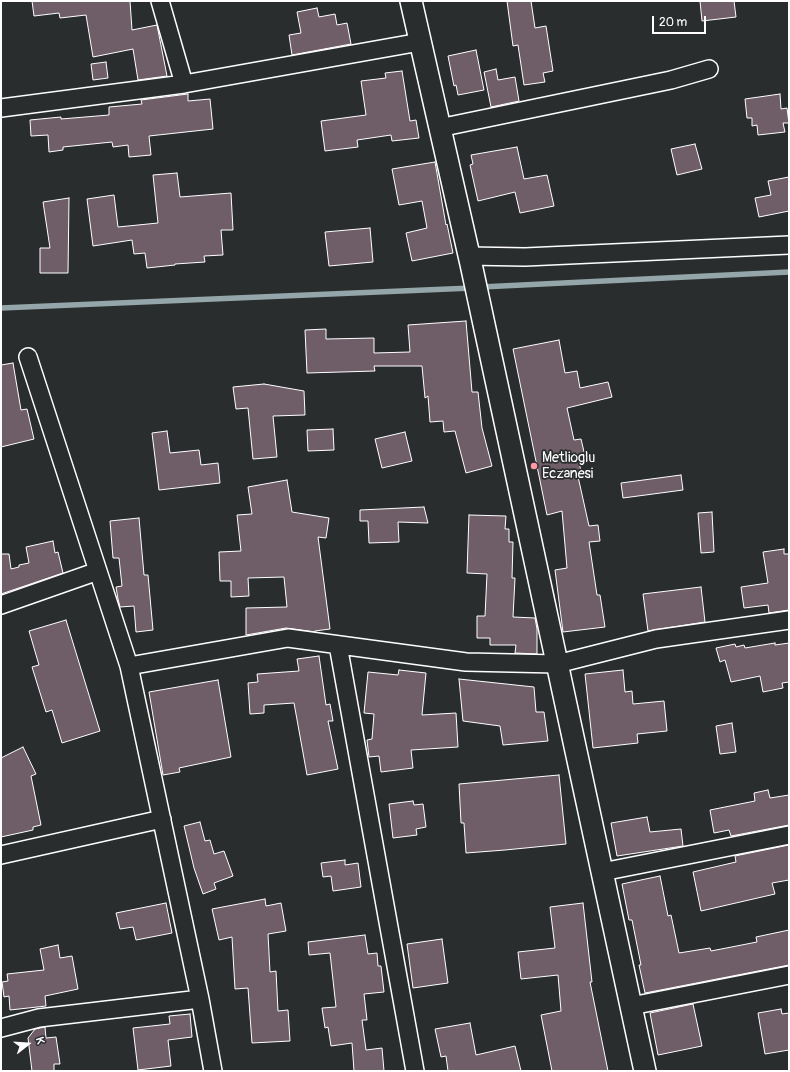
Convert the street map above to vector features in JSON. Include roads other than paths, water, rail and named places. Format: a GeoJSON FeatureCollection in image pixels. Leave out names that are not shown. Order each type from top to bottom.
{"type":"FeatureCollection","features":[{"type":"Feature","properties":{"kind":"street"},"geometry":{"type":"LineString","coordinates":[[160,1],[184,84]]}},
{"type":"Feature","properties":{"kind":"street"},"geometry":{"type":"LineString","coordinates":[[411,1],[470,260],[645,1071]]}},
{"type":"Feature","properties":{"kind":"street"},"geometry":{"type":"LineString","coordinates":[[1,108],[184,84],[420,42]]}},
{"type":"Feature","properties":{"kind":"street"},"geometry":{"type":"LineString","coordinates":[[439,128],[671,80],[709,70]]}},
{"type":"Feature","properties":{"kind":"street"},"geometry":{"type":"LineString","coordinates":[[470,260],[789,245]]}},
{"type":"Feature","properties":{"kind":"street"},"geometry":{"type":"LineString","coordinates":[[28,357],[129,666],[200,999],[213,1071]]}},
{"type":"Feature","properties":{"kind":"street"},"geometry":{"type":"LineString","coordinates":[[1,605],[98,571]]}},
{"type":"Feature","properties":{"kind":"street"},"geometry":{"type":"LineString","coordinates":[[129,666],[288,638],[466,662],[557,664],[656,639],[789,620]]}},
{"type":"Feature","properties":{"kind":"street"},"geometry":{"type":"LineString","coordinates":[[338,645],[415,1071]]}},
{"type":"Feature","properties":{"kind":"street"},"geometry":{"type":"LineString","coordinates":[[1,855],[162,819]]}},
{"type":"Feature","properties":{"kind":"street"},"geometry":{"type":"LineString","coordinates":[[602,872],[789,835]]}},
{"type":"Feature","properties":{"kind":"street"},"geometry":{"type":"LineString","coordinates":[[631,1006],[789,975]]}},
{"type":"Feature","properties":{"kind":"street"},"geometry":{"type":"LineString","coordinates":[[1,1028],[39,1018],[200,999]]}},
{"type":"Feature","properties":{"kind":"waterway"},"geometry":{"type":"LineString","coordinates":[[481,287],[789,272]]}},
{"type":"Feature","properties":{"kind":"waterway"},"geometry":{"type":"LineString","coordinates":[[1,308],[472,288]]}},
{"type":"Feature","properties":{"kind":"place","name":"Metlioglu Eczanesi"},"geometry":{"type":"Point","coordinates":[534,466]}}]}
